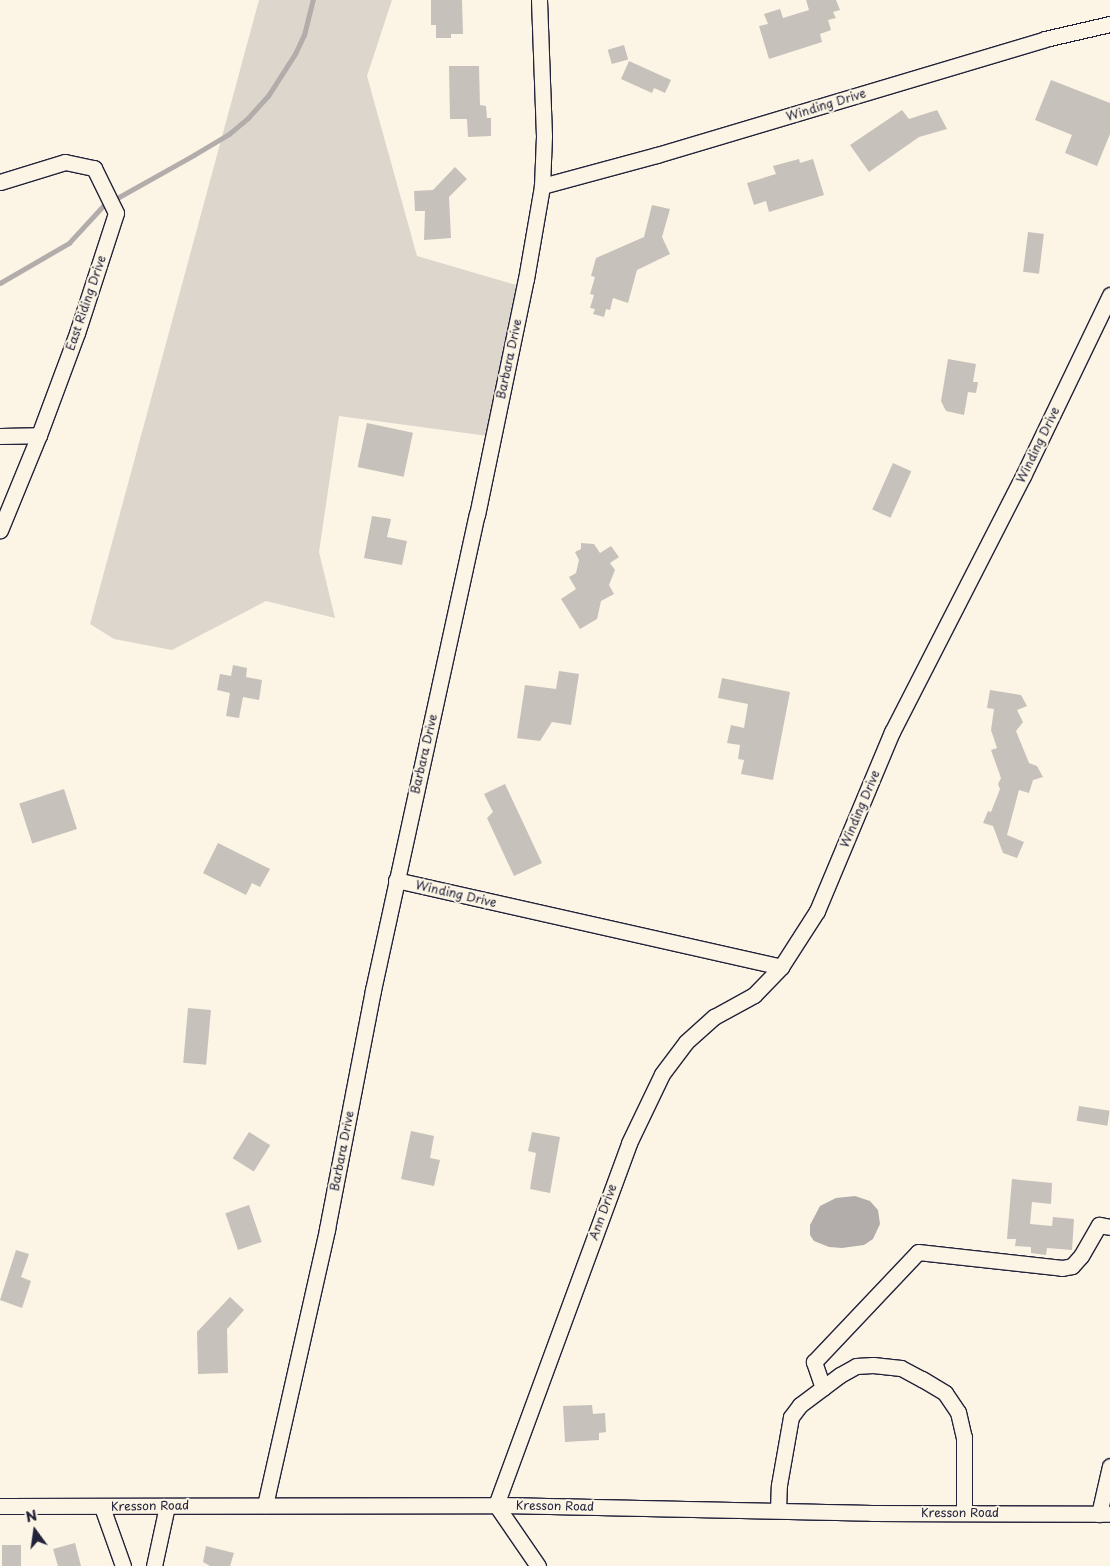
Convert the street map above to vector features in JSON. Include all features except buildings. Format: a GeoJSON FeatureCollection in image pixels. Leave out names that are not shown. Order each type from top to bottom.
{"type":"FeatureCollection","features":[{"type":"Feature","properties":{"kind":"street","name":"Barbara Drive"},"geometry":{"type":"LineString","coordinates":[[265,1504],[327,1229],[396,880],[477,515],[526,279],[542,186],[544,136],[540,0]]}},
{"type":"Feature","properties":{"kind":"street","name":"Winding Drive"},"geometry":{"type":"LineString","coordinates":[[542,186],[657,155],[1046,38],[1110,24]]}},
{"type":"Feature","properties":{"kind":"street","name":"East Riding Drive"},"geometry":{"type":"LineString","coordinates":[[0,182],[66,162],[94,168],[116,213],[76,333],[39,435],[0,530]]}},
{"type":"Feature","properties":{"kind":"street","name":"Winding Drive"},"geometry":{"type":"LineString","coordinates":[[396,880],[781,967],[817,911],[892,732],[1023,476],[1110,295]]}},
{"type":"Feature","properties":{"kind":"street"},"geometry":{"type":"LineString","coordinates":[[0,436],[39,435]]}},
{"type":"Feature","properties":{"kind":"street","name":"Ann Drive"},"geometry":{"type":"LineString","coordinates":[[496,1505],[629,1143],[662,1074],[693,1036],[714,1017],[754,995],[781,967]]}},
{"type":"Feature","properties":{"kind":"street"},"geometry":{"type":"LineString","coordinates":[[823,1388],[814,1362],[918,1252],[1062,1268],[1072,1266],[1081,1256],[1099,1225],[1110,1227]]}},
{"type":"Feature","properties":{"kind":"street"},"geometry":{"type":"LineString","coordinates":[[778,1510],[779,1485],[791,1417],[800,1405],[856,1366],[873,1365],[901,1368],[945,1393],[958,1412],[964,1437],[964,1513]]}},
{"type":"Feature","properties":{"kind":"street"},"geometry":{"type":"LineString","coordinates":[[1104,1514],[1110,1466]]}},
{"type":"Feature","properties":{"kind":"street"},"geometry":{"type":"LineString","coordinates":[[496,1505],[538,1566]]}},
{"type":"Feature","properties":{"kind":"street","name":"Kresson Road"},"geometry":{"type":"LineString","coordinates":[[0,1506],[496,1505],[1104,1514]]}},
{"type":"Feature","properties":{"kind":"street"},"geometry":{"type":"LineString","coordinates":[[154,1566],[167,1506]]}},
{"type":"Feature","properties":{"kind":"street"},"geometry":{"type":"LineString","coordinates":[[102,1507],[123,1566]]}},
{"type":"Feature","properties":{"kind":"shaded area"},"geometry":{"type":"Polygon","coordinates":[[[259,0],[392,0],[367,76],[417,256],[516,285],[488,436],[339,416],[319,552],[335,618],[266,601],[172,650],[114,639],[90,624],[259,0]]]}},
{"type":"Feature","properties":{"kind":"shaded area"},"geometry":{"type":"Polygon","coordinates":[[[855,1196],[870,1201],[878,1210],[880,1224],[873,1239],[864,1245],[842,1248],[829,1247],[814,1241],[810,1235],[810,1225],[820,1206],[836,1198],[855,1196]]]}},
{"type":"Feature","properties":{"kind":"waterway"},"geometry":{"type":"LineString","coordinates":[[0,283],[69,243],[103,206],[229,134],[248,118],[268,96],[295,54],[304,35],[313,0]]}}]}
